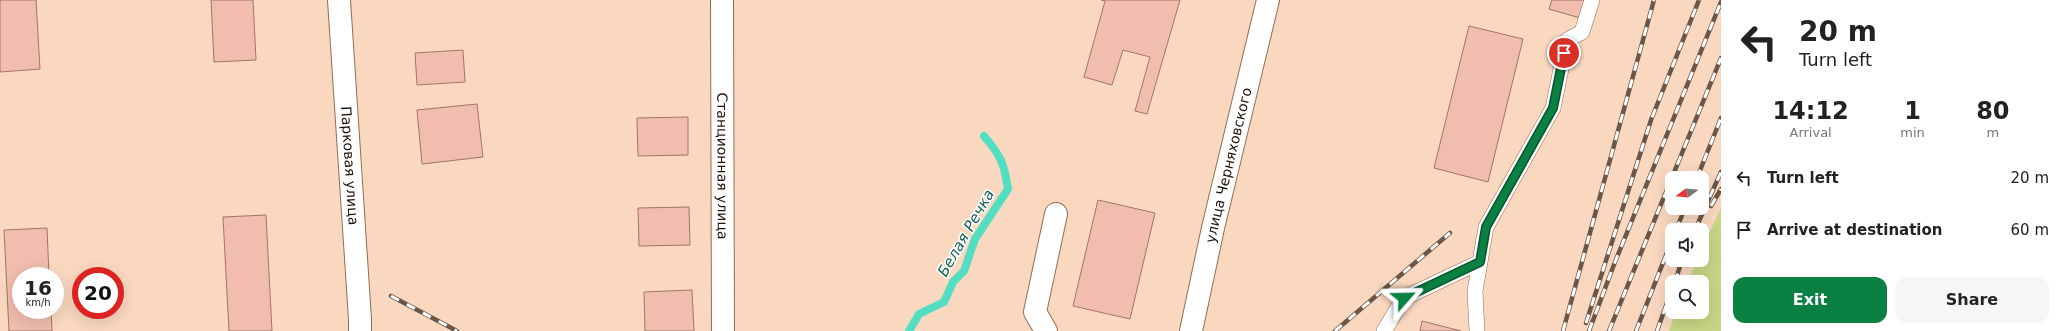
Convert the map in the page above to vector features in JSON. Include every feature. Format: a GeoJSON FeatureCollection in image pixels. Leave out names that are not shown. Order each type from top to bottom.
{"type":"FeatureCollection","features":[{"type":"Feature","properties":{"kind":"street","name":"Парковая улица"},"geometry":{"type":"LineString","coordinates":[[339,0],[360,331]]}},
{"type":"Feature","properties":{"kind":"street","name":"Станционная улица"},"geometry":{"type":"LineString","coordinates":[[722,0],[723,331]]}},
{"type":"Feature","properties":{"kind":"street","name":"улица Черняховского"},"geometry":{"type":"LineString","coordinates":[[1191,331],[1213,228],[1268,0]]}},
{"type":"Feature","properties":{"kind":"street"},"geometry":{"type":"LineString","coordinates":[[1046,331],[1035,312],[1056,214]]}},
{"type":"Feature","properties":{"kind":"lane"},"geometry":{"type":"LineString","coordinates":[[1477,331],[1475,291],[1486,227],[1553,108],[1567,40],[1582,32],[1592,0]]}},
{"type":"Feature","properties":{"kind":"lane"},"geometry":{"type":"LineString","coordinates":[[1384,331],[1404,298],[1480,262]]}},
{"type":"Feature","properties":{"kind":"green space"},"geometry":{"type":"Polygon","coordinates":[[[1721,208],[1721,331],[1669,331],[1673,319],[1709,319],[1709,275],[1691,275],[1694,267],[1709,267],[1709,233],[1721,208]]]}},
{"type":"Feature","properties":{"kind":"building"},"geometry":{"type":"Polygon","coordinates":[[[0,0],[36,0],[40,69],[0,72],[0,0]]]}},
{"type":"Feature","properties":{"kind":"building"},"geometry":{"type":"Polygon","coordinates":[[[211,0],[253,0],[256,60],[214,62],[211,0]]]}},
{"type":"Feature","properties":{"kind":"building"},"geometry":{"type":"Polygon","coordinates":[[[1101,0],[1180,0],[1147,114],[1135,111],[1150,57],[1123,50],[1112,85],[1084,77],[1105,1],[1101,0]]]}},
{"type":"Feature","properties":{"kind":"building"},"geometry":{"type":"Polygon","coordinates":[[[1552,0],[1585,0],[1580,18],[1549,9],[1552,0]]]}},
{"type":"Feature","properties":{"kind":"building"},"geometry":{"type":"Polygon","coordinates":[[[1469,26],[1523,39],[1488,182],[1434,168],[1469,26]]]}},
{"type":"Feature","properties":{"kind":"building"},"geometry":{"type":"Polygon","coordinates":[[[463,50],[465,82],[417,85],[415,53],[463,50]]]}},
{"type":"Feature","properties":{"kind":"building"},"geometry":{"type":"Polygon","coordinates":[[[477,104],[483,157],[422,164],[417,110],[477,104]]]}},
{"type":"Feature","properties":{"kind":"building"},"geometry":{"type":"Polygon","coordinates":[[[688,117],[688,155],[638,156],[637,118],[688,117]]]}},
{"type":"Feature","properties":{"kind":"building"},"geometry":{"type":"Polygon","coordinates":[[[1098,200],[1155,213],[1130,319],[1073,306],[1098,200]]]}},
{"type":"Feature","properties":{"kind":"building"},"geometry":{"type":"Polygon","coordinates":[[[689,207],[690,245],[639,246],[638,208],[689,207]]]}},
{"type":"Feature","properties":{"kind":"building"},"geometry":{"type":"Polygon","coordinates":[[[266,215],[272,331],[229,331],[223,217],[266,215]]]}},
{"type":"Feature","properties":{"kind":"building"},"geometry":{"type":"Polygon","coordinates":[[[47,228],[49,267],[12,267],[12,319],[51,319],[52,331],[9,331],[4,230],[47,228]]]}},
{"type":"Feature","properties":{"kind":"building"},"geometry":{"type":"Polygon","coordinates":[[[692,290],[694,331],[645,331],[644,292],[692,290]]]}},
{"type":"Feature","properties":{"kind":"building"},"geometry":{"type":"Polygon","coordinates":[[[1422,321],[1461,331],[1420,331],[1422,321]]]}},
{"type":"Feature","properties":{"kind":"waterway","name":"Белая Речка"},"geometry":{"type":"LineString","coordinates":[[909,331],[919,314],[944,302],[953,282],[964,271],[975,239],[1008,189],[1001,160],[984,136]]}},
{"type":"Feature","properties":{"kind":"railway"},"geometry":{"type":"LineString","coordinates":[[1563,331],[1654,0]]}},
{"type":"Feature","properties":{"kind":"railway"},"geometry":{"type":"LineString","coordinates":[[1586,323],[1651,120],[1699,0]]}},
{"type":"Feature","properties":{"kind":"railway"},"geometry":{"type":"LineString","coordinates":[[1589,331],[1615,262],[1721,2]]}},
{"type":"Feature","properties":{"kind":"railway"},"geometry":{"type":"LineString","coordinates":[[1609,331],[1721,58]]}},
{"type":"Feature","properties":{"kind":"railway"},"geometry":{"type":"LineString","coordinates":[[1700,171],[1721,118]]}},
{"type":"Feature","properties":{"kind":"railway"},"geometry":{"type":"LineString","coordinates":[[1698,223],[1721,172]]}},
{"type":"Feature","properties":{"kind":"railway"},"geometry":{"type":"LineString","coordinates":[[1711,206],[1721,189]]}},
{"type":"Feature","properties":{"kind":"railway"},"geometry":{"type":"LineString","coordinates":[[1679,223],[1682,215]]}},
{"type":"Feature","properties":{"kind":"railway"},"geometry":{"type":"LineString","coordinates":[[1335,331],[1450,233]]}},
{"type":"Feature","properties":{"kind":"railway"},"geometry":{"type":"LineString","coordinates":[[1636,331],[1665,258]]}},
{"type":"Feature","properties":{"kind":"railway"},"geometry":{"type":"LineString","coordinates":[[1677,275],[1680,267]]}},
{"type":"Feature","properties":{"kind":"railway"},"geometry":{"type":"LineString","coordinates":[[391,296],[457,331]]}},
{"type":"Feature","properties":{"kind":"railway"},"geometry":{"type":"LineString","coordinates":[[1657,331],[1665,309]]}},
{"type":"Feature","properties":{"kind":"route"},"geometry":{"type":"LineString","coordinates":[[1404,298],[1480,262],[1486,227],[1553,108],[1564,53]]}}]}
